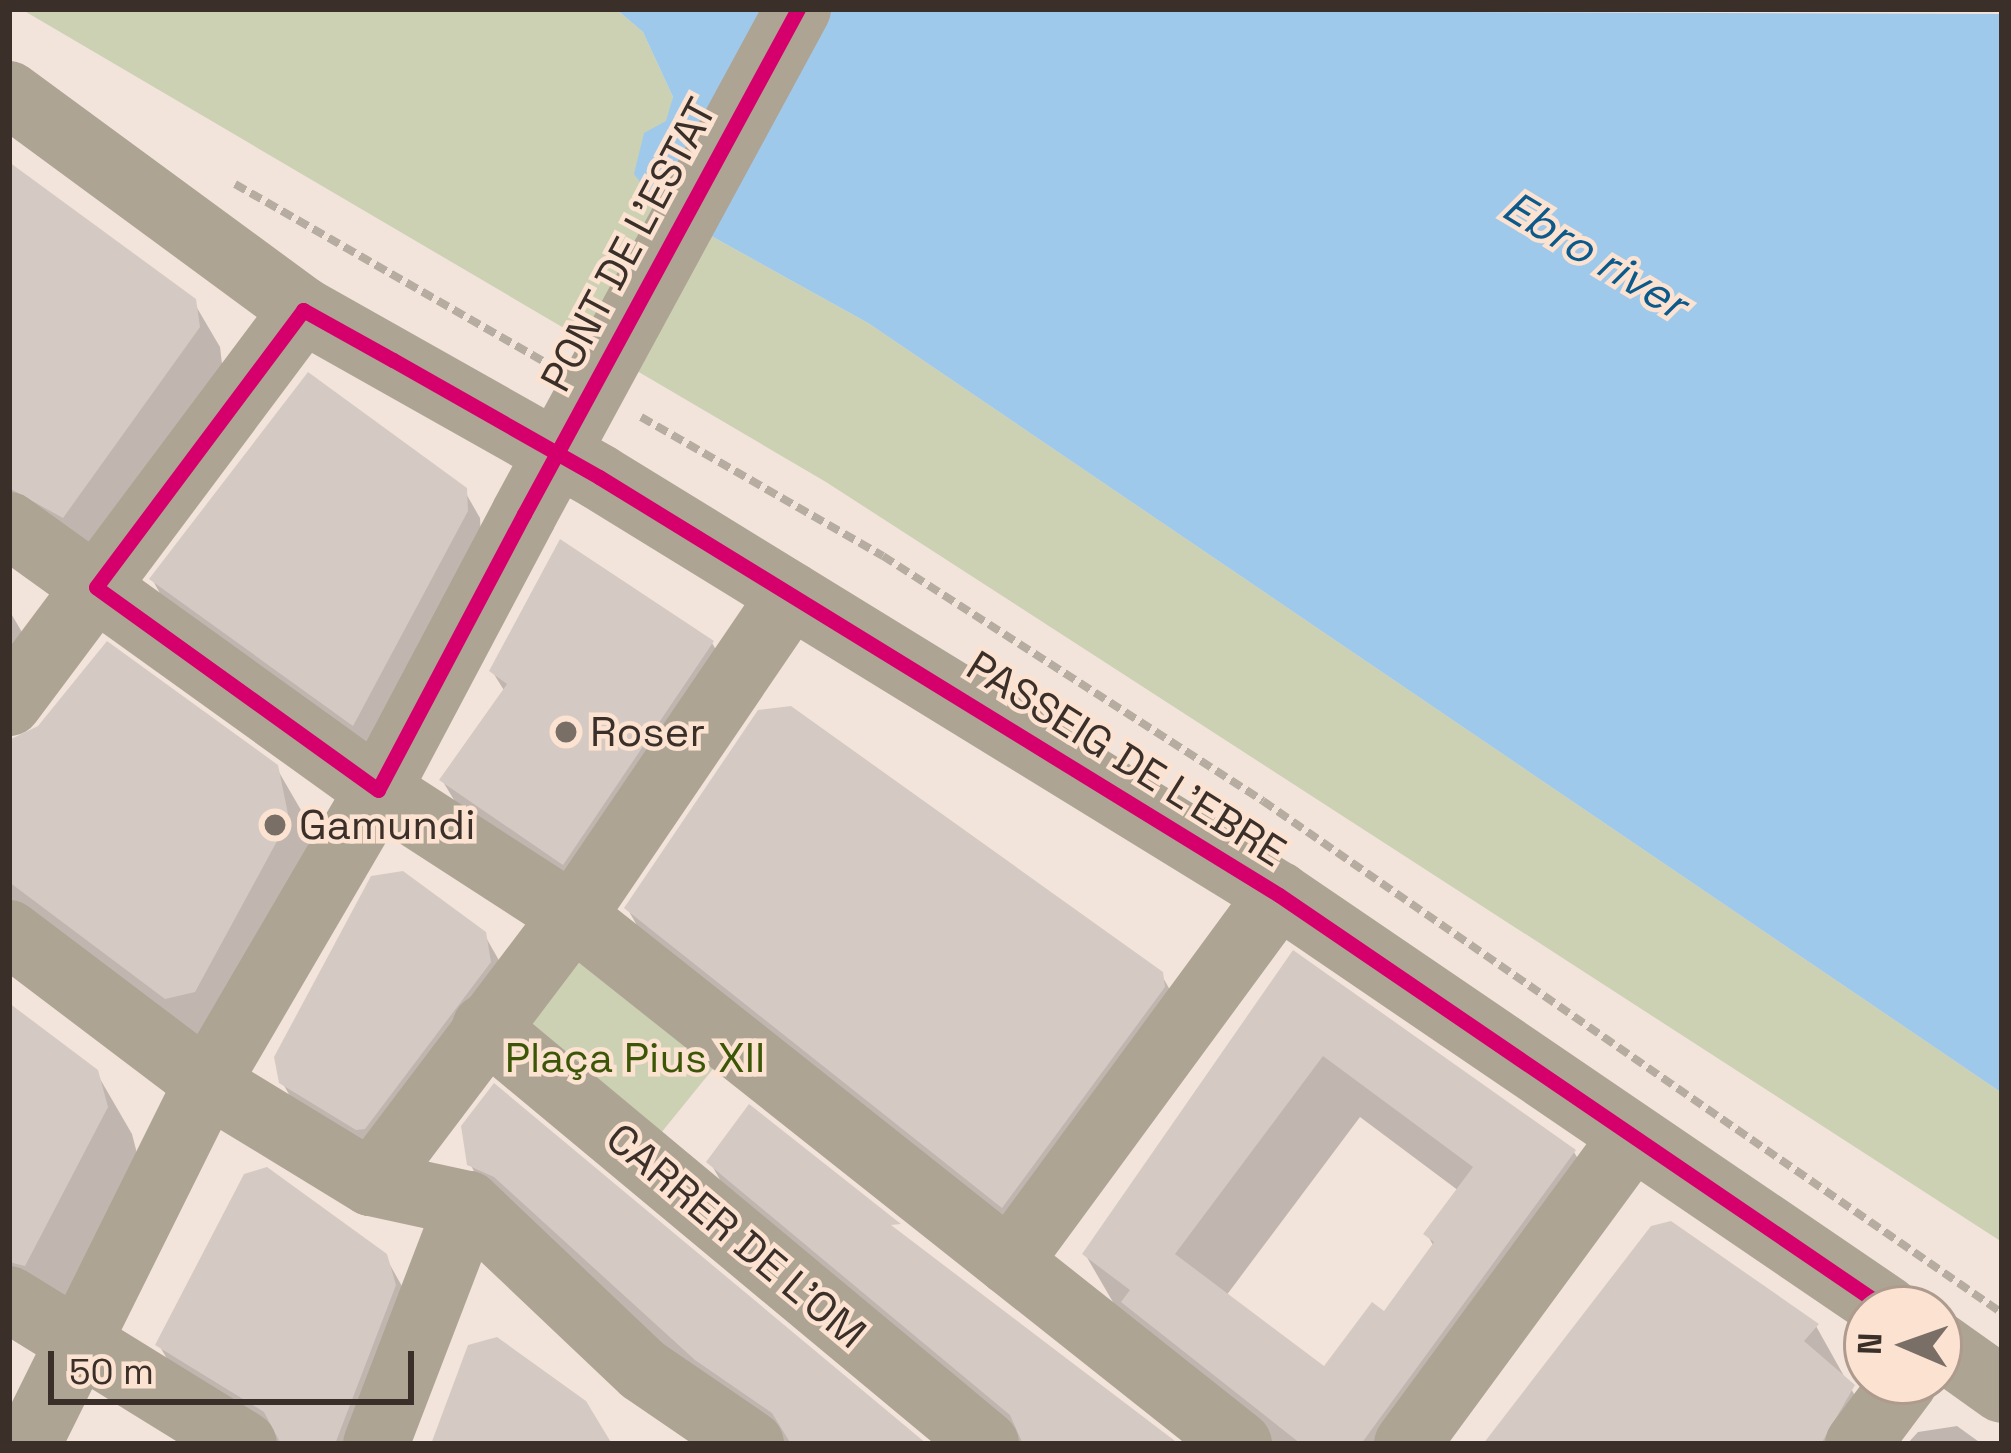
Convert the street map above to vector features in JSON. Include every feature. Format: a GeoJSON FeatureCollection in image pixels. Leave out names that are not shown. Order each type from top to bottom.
{"type":"FeatureCollection","features":[{"type":"Feature","properties":{"kind":"street","name":"PONT DE L'ESTAT"},"geometry":{"type":"LineString","coordinates":[[28,1444],[74,1341],[207,1084],[378,790],[798,9]]}},
{"type":"Feature","properties":{"kind":"street","name":"PASSEIG DE L'EBRE"},"geometry":{"type":"LineString","coordinates":[[9,94],[303,310],[791,595],[1279,895],[1851,1285]]}},
{"type":"Feature","properties":{"kind":"street"},"geometry":{"type":"LineString","coordinates":[[9,704],[303,310]]}},
{"type":"Feature","properties":{"kind":"street"},"geometry":{"type":"LineString","coordinates":[[9,525],[378,790],[573,916],[1239,1444]]}},
{"type":"Feature","properties":{"kind":"street"},"geometry":{"type":"LineString","coordinates":[[371,1183],[573,916],[791,595]]}},
{"type":"Feature","properties":{"kind":"street"},"geometry":{"type":"LineString","coordinates":[[1009,1262],[1279,895]]}},
{"type":"Feature","properties":{"kind":"street"},"geometry":{"type":"LineString","coordinates":[[9,933],[207,1084],[371,1183],[468,1204],[643,1370],[751,1444]]}},
{"type":"Feature","properties":{"kind":"street","name":"CARRER DE L'OM"},"geometry":{"type":"LineString","coordinates":[[485,1028],[986,1444]]}},
{"type":"Feature","properties":{"kind":"street"},"geometry":{"type":"LineString","coordinates":[[1407,1444],[1631,1138]]}},
{"type":"Feature","properties":{"kind":"street"},"geometry":{"type":"LineString","coordinates":[[376,1444],[468,1204]]}},
{"type":"Feature","properties":{"kind":"street"},"geometry":{"type":"LineString","coordinates":[[9,1299],[244,1444]]}},
{"type":"Feature","properties":{"kind":"street"},"geometry":{"type":"LineString","coordinates":[[1963,1362],[2002,1390]]}},
{"type":"Feature","properties":{"kind":"street"},"geometry":{"type":"LineString","coordinates":[[643,1370],[645,1409],[664,1444]]}},
{"type":"Feature","properties":{"kind":"street"},"geometry":{"type":"LineString","coordinates":[[1858,1444],[1887,1405]]}},
{"type":"Feature","properties":{"kind":"path"},"geometry":{"type":"LineString","coordinates":[[643,443],[646,421]]}},
{"type":"Feature","properties":{"kind":"green space"},"geometry":{"type":"Polygon","coordinates":[[[21,9],[616,9],[643,32],[673,97],[659,207],[868,323],[2002,1093],[2002,1242],[826,482],[21,9]]]}},
{"type":"Feature","properties":{"kind":"green space","name":"Plaça Pius XII"},"geometry":{"type":"Polygon","coordinates":[[[573,916],[732,1045],[643,1155],[484,1026],[573,916]]]}},
{"type":"Feature","properties":{"kind":"water","name":"Ebro river"},"geometry":{"type":"Polygon","coordinates":[[[616,9],[2002,14],[2002,1093],[868,323],[659,207],[634,174],[644,133],[666,121],[673,97],[643,32],[616,9]]]}},
{"type":"Feature","properties":{"kind":"building"},"geometry":{"type":"Polygon","coordinates":[[[9,162],[196,299],[200,327],[63,518],[9,488],[9,162]]]}},
{"type":"Feature","properties":{"kind":"building"},"geometry":{"type":"Polygon","coordinates":[[[308,372],[467,488],[468,511],[353,726],[149,579],[308,372]]]}},
{"type":"Feature","properties":{"kind":"building","name":"Roser"},"geometry":{"type":"Polygon","coordinates":[[[560,539],[714,641],[563,865],[439,780],[507,684],[489,671],[560,539]]]}},
{"type":"Feature","properties":{"kind":"building"},"geometry":{"type":"Polygon","coordinates":[[[107,641],[278,765],[289,819],[195,992],[165,999],[9,882],[9,740],[38,726],[107,641]]]}},
{"type":"Feature","properties":{"kind":"building"},"geometry":{"type":"Polygon","coordinates":[[[791,706],[1163,972],[1165,987],[1002,1208],[624,908],[758,710],[791,706]]]}},
{"type":"Feature","properties":{"kind":"building"},"geometry":{"type":"Polygon","coordinates":[[[403,871],[486,932],[491,962],[365,1129],[356,1130],[279,1083],[274,1057],[371,876],[403,871]]]}},
{"type":"Feature","properties":{"kind":"building"},"geometry":{"type":"Polygon","coordinates":[[[1293,950],[1576,1150],[1361,1444],[1301,1444],[1121,1302],[1130,1290],[1082,1254],[1293,950]],[[1323,1056],[1175,1254],[1324,1366],[1372,1302],[1384,1311],[1434,1242],[1423,1234],[1473,1167],[1323,1056]]]}},
{"type":"Feature","properties":{"kind":"building"},"geometry":{"type":"Polygon","coordinates":[[[9,1003],[98,1070],[108,1107],[25,1266],[9,1262],[9,1003]]]}},
{"type":"Feature","properties":{"kind":"building"},"geometry":{"type":"Polygon","coordinates":[[[494,1083],[927,1444],[791,1444],[772,1413],[695,1360],[494,1177],[467,1165],[461,1126],[494,1083]]]}},
{"type":"Feature","properties":{"kind":"building"},"geometry":{"type":"Polygon","coordinates":[[[749,1104],[901,1224],[891,1225],[1179,1444],[1023,1444],[1010,1415],[706,1162],[749,1104]]]}},
{"type":"Feature","properties":{"kind":"building"},"geometry":{"type":"Polygon","coordinates":[[[267,1167],[387,1254],[396,1285],[335,1444],[281,1444],[264,1412],[155,1345],[244,1174],[267,1167]]]}},
{"type":"Feature","properties":{"kind":"building"},"geometry":{"type":"Polygon","coordinates":[[[1671,1221],[1819,1324],[1804,1341],[1843,1375],[1843,1405],[1821,1444],[1483,1444],[1651,1226],[1671,1221]]]}},
{"type":"Feature","properties":{"kind":"building"},"geometry":{"type":"Polygon","coordinates":[[[497,1337],[586,1401],[612,1444],[431,1444],[468,1345],[497,1337]]]}},
{"type":"Feature","properties":{"kind":"cycle path"},"geometry":{"type":"LineString","coordinates":[[557,453],[798,9]]}},
{"type":"Feature","properties":{"kind":"cycle path"},"geometry":{"type":"LineString","coordinates":[[303,310],[557,453],[378,790],[96,587],[303,310]]}},
{"type":"Feature","properties":{"kind":"cycle path"},"geometry":{"type":"LineString","coordinates":[[557,453],[1279,895],[1852,1285]]}},
{"type":"Feature","properties":{"kind":"place","name":"Roser"},"geometry":{"type":"Point","coordinates":[566,732]}},
{"type":"Feature","properties":{"kind":"place","name":"Gamundi"},"geometry":{"type":"Point","coordinates":[275,825]}}]}
